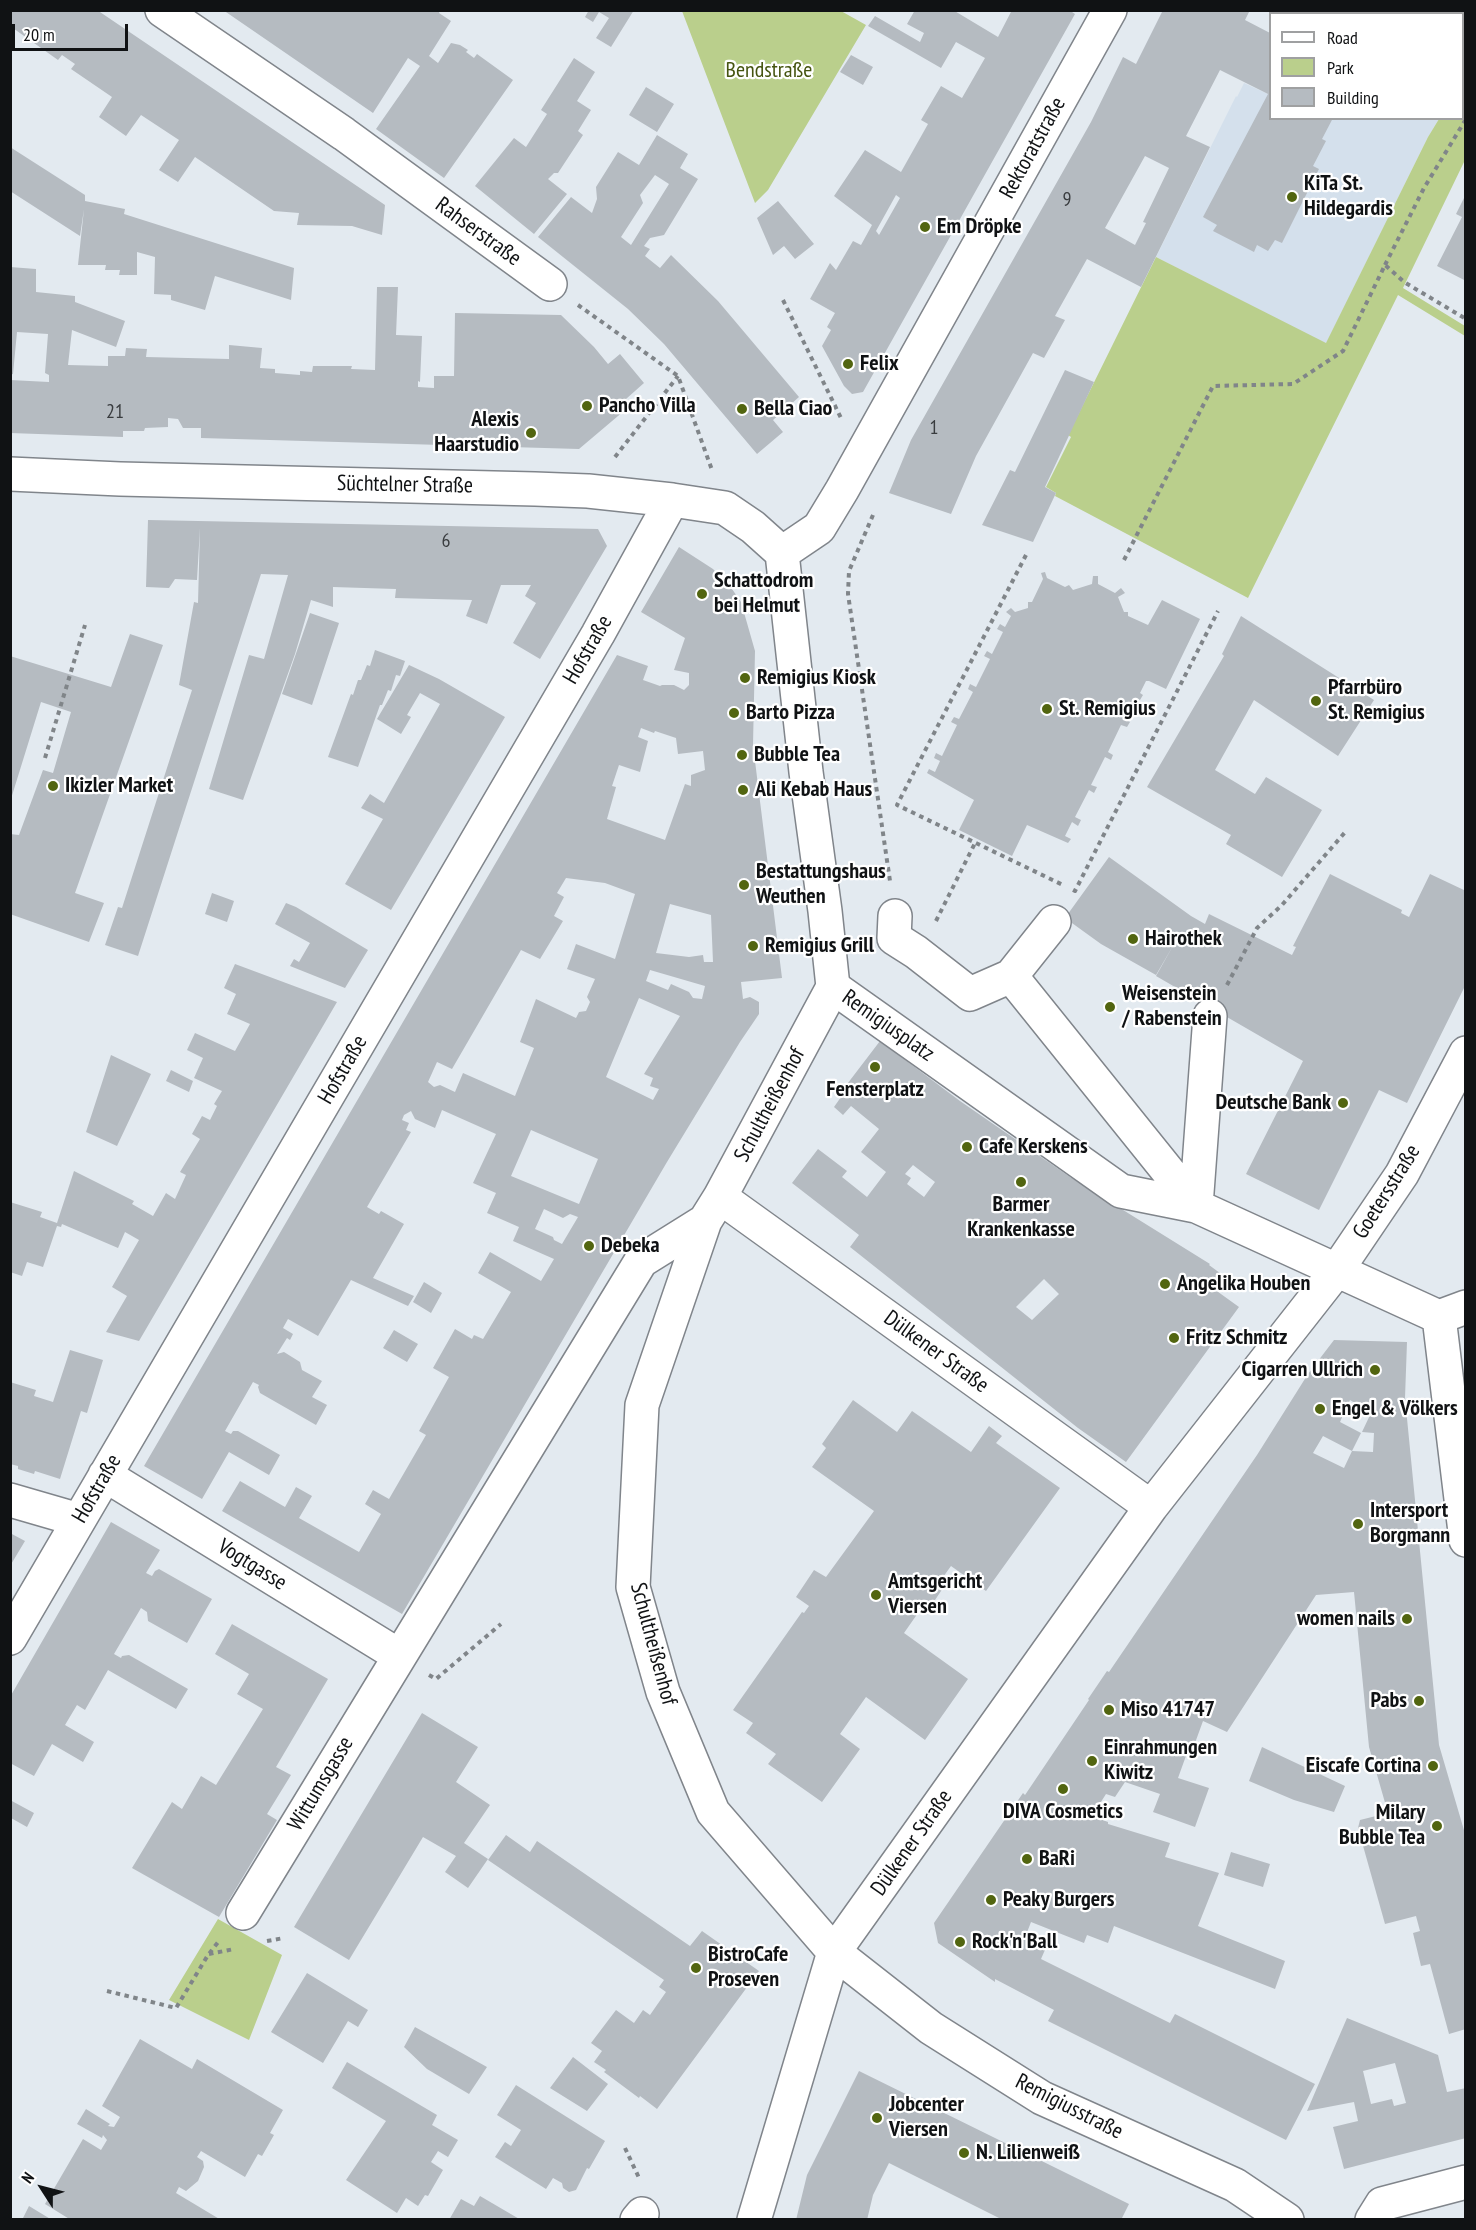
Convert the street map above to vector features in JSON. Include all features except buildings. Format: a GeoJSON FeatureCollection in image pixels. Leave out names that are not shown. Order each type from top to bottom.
{"type":"FeatureCollection","features":[{"type":"Feature","properties":{"kind":"street","name":"Rahserstraße"},"geometry":{"type":"LineString","coordinates":[[162,10],[344,134],[550,284]]}},
{"type":"Feature","properties":{"kind":"street","name":"Rektoratstraße"},"geometry":{"type":"LineString","coordinates":[[782,553],[819,528],[1110,10]]}},
{"type":"Feature","properties":{"kind":"street","name":"Süchtelner Straße"},"geometry":{"type":"LineString","coordinates":[[10,474],[588,491],[725,508],[753,527],[782,553]]}},
{"type":"Feature","properties":{"kind":"street","name":"Hofstraße"},"geometry":{"type":"LineString","coordinates":[[10,1638],[598,634],[672,500]]}},
{"type":"Feature","properties":{"kind":"street","name":"Remigiusplatz"},"geometry":{"type":"LineString","coordinates":[[782,553],[833,987],[1121,1191],[1196,1206],[1337,1270],[1452,1312]]}},
{"type":"Feature","properties":{"kind":"street"},"geometry":{"type":"LineString","coordinates":[[895,916],[894,938],[970,994],[1011,976],[1054,922]]}},
{"type":"Feature","properties":{"kind":"street","name":"Remigiusplatz"},"geometry":{"type":"LineString","coordinates":[[1011,976],[1196,1206]]}},
{"type":"Feature","properties":{"kind":"street","name":"Schultheißenhof"},"geometry":{"type":"LineString","coordinates":[[833,987],[713,1209],[642,1405],[633,1587],[663,1692],[713,1812],[834,1952]]}},
{"type":"Feature","properties":{"kind":"street"},"geometry":{"type":"LineString","coordinates":[[1196,1206],[1210,1016]]}},
{"type":"Feature","properties":{"kind":"street","name":"Goetersstraße"},"geometry":{"type":"LineString","coordinates":[[1297,1322],[1337,1270],[1402,1174],[1466,1053]]}},
{"type":"Feature","properties":{"kind":"street","name":"Schultheißenhof"},"geometry":{"type":"LineString","coordinates":[[398,1655],[641,1261],[713,1209]]}},
{"type":"Feature","properties":{"kind":"street","name":"Dülkener Straße"},"geometry":{"type":"LineString","coordinates":[[713,1209],[1151,1507]]}},
{"type":"Feature","properties":{"kind":"street"},"geometry":{"type":"LineString","coordinates":[[1452,1312],[1466,1540]]}},
{"type":"Feature","properties":{"kind":"street","name":"Dülkener Straße"},"geometry":{"type":"LineString","coordinates":[[754,2220],[834,1952],[1151,1507],[1297,1322]]}},
{"type":"Feature","properties":{"kind":"street","name":"Vogtgasse"},"geometry":{"type":"LineString","coordinates":[[105,1475],[398,1655]]}},
{"type":"Feature","properties":{"kind":"street"},"geometry":{"type":"LineString","coordinates":[[10,1500],[79,1520]]}},
{"type":"Feature","properties":{"kind":"street","name":"Wittumsgasse"},"geometry":{"type":"LineString","coordinates":[[243,1913],[398,1655]]}},
{"type":"Feature","properties":{"kind":"street","name":"Remigiusstraße"},"geometry":{"type":"LineString","coordinates":[[834,1952],[931,2028],[1042,2098],[1235,2185],[1287,2220]]}},
{"type":"Feature","properties":{"kind":"street"},"geometry":{"type":"LineString","coordinates":[[1372,2220],[1382,2204],[1466,2182]]}},
{"type":"Feature","properties":{"kind":"path"},"geometry":{"type":"LineString","coordinates":[[1124,560],[1213,386],[1293,384],[1343,351],[1424,188],[1466,119]]}},
{"type":"Feature","properties":{"kind":"path"},"geometry":{"type":"LineString","coordinates":[[1384,265],[1404,282],[1466,319]]}},
{"type":"Feature","properties":{"kind":"path"},"geometry":{"type":"LineString","coordinates":[[550,284],[678,376],[725,508]]}},
{"type":"Feature","properties":{"kind":"path"},"geometry":{"type":"LineString","coordinates":[[783,300],[860,456]]}},
{"type":"Feature","properties":{"kind":"path"},"geometry":{"type":"LineString","coordinates":[[588,491],[678,376]]}},
{"type":"Feature","properties":{"kind":"path"},"geometry":{"type":"LineString","coordinates":[[874,513],[849,571],[848,594],[895,916]]}},
{"type":"Feature","properties":{"kind":"path"},"geometry":{"type":"LineString","coordinates":[[1026,555],[897,805],[1075,891],[1218,611]]}},
{"type":"Feature","properties":{"kind":"path"},"geometry":{"type":"LineString","coordinates":[[45,758],[86,625]]}},
{"type":"Feature","properties":{"kind":"path"},"geometry":{"type":"LineString","coordinates":[[1210,1016],[1257,928],[1282,905],[1347,830]]}},
{"type":"Feature","properties":{"kind":"path"},"geometry":{"type":"LineString","coordinates":[[936,921],[975,843]]}},
{"type":"Feature","properties":{"kind":"path"},"geometry":{"type":"LineString","coordinates":[[436,1679],[501,1624]]}},
{"type":"Feature","properties":{"kind":"path"},"geometry":{"type":"LineString","coordinates":[[107,1991],[176,2008],[208,1954],[243,1913]]}},
{"type":"Feature","properties":{"kind":"path"},"geometry":{"type":"LineString","coordinates":[[625,2148],[641,2207]]}},
{"type":"Feature","properties":{"kind":"shaded area","name":"KiTa St. Hildegardis"},"geometry":{"type":"Polygon","coordinates":[[[1244,83],[1268,94],[1269,92],[1269,120],[1438,120],[1326,344],[1156,257],[1244,83]]]}},
{"type":"Feature","properties":{"kind":"green space","name":"Bendstraße"},"geometry":{"type":"Polygon","coordinates":[[[682,11],[841,11],[866,25],[768,190],[755,203],[682,11]]]}},
{"type":"Feature","properties":{"kind":"green space"},"geometry":{"type":"Polygon","coordinates":[[[1465,74],[1465,160],[1403,288],[1465,326],[1465,336],[1398,295],[1248,598],[1055,496],[1056,493],[1046,487],[1071,437],[1068,435],[1156,257],[1326,343],[1438,120],[1464,120],[1465,74]]]}},
{"type":"Feature","properties":{"kind":"green space"},"geometry":{"type":"Polygon","coordinates":[[[218,1919],[282,1955],[249,2040],[169,2000],[218,1919]]]}},
{"type":"Feature","properties":{"kind":"place","name":"KiTa St. Hildegardis"},"geometry":{"type":"Point","coordinates":[1292,197]}},
{"type":"Feature","properties":{"kind":"place","name":"Em Dröpke"},"geometry":{"type":"Point","coordinates":[925,227]}},
{"type":"Feature","properties":{"kind":"place","name":"Felix"},"geometry":{"type":"Point","coordinates":[848,364]}},
{"type":"Feature","properties":{"kind":"place","name":"Pancho Villa"},"geometry":{"type":"Point","coordinates":[587,406]}},
{"type":"Feature","properties":{"kind":"place","name":"Bella Ciao"},"geometry":{"type":"Point","coordinates":[742,409]}},
{"type":"Feature","properties":{"kind":"place","name":"Alexis Haarstudio"},"geometry":{"type":"Point","coordinates":[531,433]}},
{"type":"Feature","properties":{"kind":"place","name":"Schattodrom bei Helmut"},"geometry":{"type":"Point","coordinates":[702,594]}},
{"type":"Feature","properties":{"kind":"place","name":"Remigius Kiosk"},"geometry":{"type":"Point","coordinates":[745,678]}},
{"type":"Feature","properties":{"kind":"place","name":"Pfarrbüro St. Remigius"},"geometry":{"type":"Point","coordinates":[1316,701]}},
{"type":"Feature","properties":{"kind":"place","name":"St. Remigius"},"geometry":{"type":"Point","coordinates":[1047,709]}},
{"type":"Feature","properties":{"kind":"place","name":"Barto Pizza"},"geometry":{"type":"Point","coordinates":[734,713]}},
{"type":"Feature","properties":{"kind":"place","name":"Bubble Tea"},"geometry":{"type":"Point","coordinates":[742,755]}},
{"type":"Feature","properties":{"kind":"place","name":"Ikizler Market"},"geometry":{"type":"Point","coordinates":[53,786]}},
{"type":"Feature","properties":{"kind":"place","name":"Ali Kebab Haus"},"geometry":{"type":"Point","coordinates":[743,790]}},
{"type":"Feature","properties":{"kind":"place","name":"Bestattungshaus Weuthen"},"geometry":{"type":"Point","coordinates":[744,885]}},
{"type":"Feature","properties":{"kind":"place","name":"Hairothek"},"geometry":{"type":"Point","coordinates":[1133,939]}},
{"type":"Feature","properties":{"kind":"place","name":"Remigius Grill"},"geometry":{"type":"Point","coordinates":[753,946]}},
{"type":"Feature","properties":{"kind":"place","name":"Weisenstein / Rabenstein"},"geometry":{"type":"Point","coordinates":[1110,1007]}},
{"type":"Feature","properties":{"kind":"place","name":"Fensterplatz"},"geometry":{"type":"Point","coordinates":[875,1067]}},
{"type":"Feature","properties":{"kind":"place","name":"Deutsche Bank"},"geometry":{"type":"Point","coordinates":[1343,1103]}},
{"type":"Feature","properties":{"kind":"place","name":"Cafe Kerskens"},"geometry":{"type":"Point","coordinates":[967,1147]}},
{"type":"Feature","properties":{"kind":"place","name":"Barmer Krankenkasse"},"geometry":{"type":"Point","coordinates":[1021,1182]}},
{"type":"Feature","properties":{"kind":"place","name":"Debeka"},"geometry":{"type":"Point","coordinates":[589,1246]}},
{"type":"Feature","properties":{"kind":"place","name":"Angelika Houben"},"geometry":{"type":"Point","coordinates":[1165,1284]}},
{"type":"Feature","properties":{"kind":"place","name":"Fritz Schmitz"},"geometry":{"type":"Point","coordinates":[1174,1338]}},
{"type":"Feature","properties":{"kind":"place","name":"Cigarren Ullrich"},"geometry":{"type":"Point","coordinates":[1375,1370]}},
{"type":"Feature","properties":{"kind":"place","name":"Engel & Völkers"},"geometry":{"type":"Point","coordinates":[1320,1409]}},
{"type":"Feature","properties":{"kind":"place","name":"Intersport Borgmann"},"geometry":{"type":"Point","coordinates":[1358,1524]}},
{"type":"Feature","properties":{"kind":"place","name":"Amtsgericht Viersen"},"geometry":{"type":"Point","coordinates":[876,1595]}},
{"type":"Feature","properties":{"kind":"place","name":"women nails"},"geometry":{"type":"Point","coordinates":[1407,1619]}},
{"type":"Feature","properties":{"kind":"place","name":"Pabs"},"geometry":{"type":"Point","coordinates":[1419,1701]}},
{"type":"Feature","properties":{"kind":"place","name":"Miso 41747"},"geometry":{"type":"Point","coordinates":[1109,1710]}},
{"type":"Feature","properties":{"kind":"place","name":"Einrahmungen Kiwitz"},"geometry":{"type":"Point","coordinates":[1092,1761]}},
{"type":"Feature","properties":{"kind":"place","name":"Eiscafe Cortina"},"geometry":{"type":"Point","coordinates":[1433,1766]}},
{"type":"Feature","properties":{"kind":"place","name":"DIVA Cosmetics"},"geometry":{"type":"Point","coordinates":[1063,1789]}},
{"type":"Feature","properties":{"kind":"place","name":"Milary Bubble Tea"},"geometry":{"type":"Point","coordinates":[1437,1826]}},
{"type":"Feature","properties":{"kind":"place","name":"BaRi"},"geometry":{"type":"Point","coordinates":[1027,1859]}},
{"type":"Feature","properties":{"kind":"place","name":"Peaky Burgers"},"geometry":{"type":"Point","coordinates":[991,1900]}},
{"type":"Feature","properties":{"kind":"place","name":"Rock'n'Ball"},"geometry":{"type":"Point","coordinates":[960,1942]}},
{"type":"Feature","properties":{"kind":"place","name":"BistroCafe Proseven"},"geometry":{"type":"Point","coordinates":[696,1968]}},
{"type":"Feature","properties":{"kind":"place","name":"Jobcenter Viersen"},"geometry":{"type":"Point","coordinates":[877,2118]}},
{"type":"Feature","properties":{"kind":"place","name":"N. Lilienweiß"},"geometry":{"type":"Point","coordinates":[964,2153]}}]}
